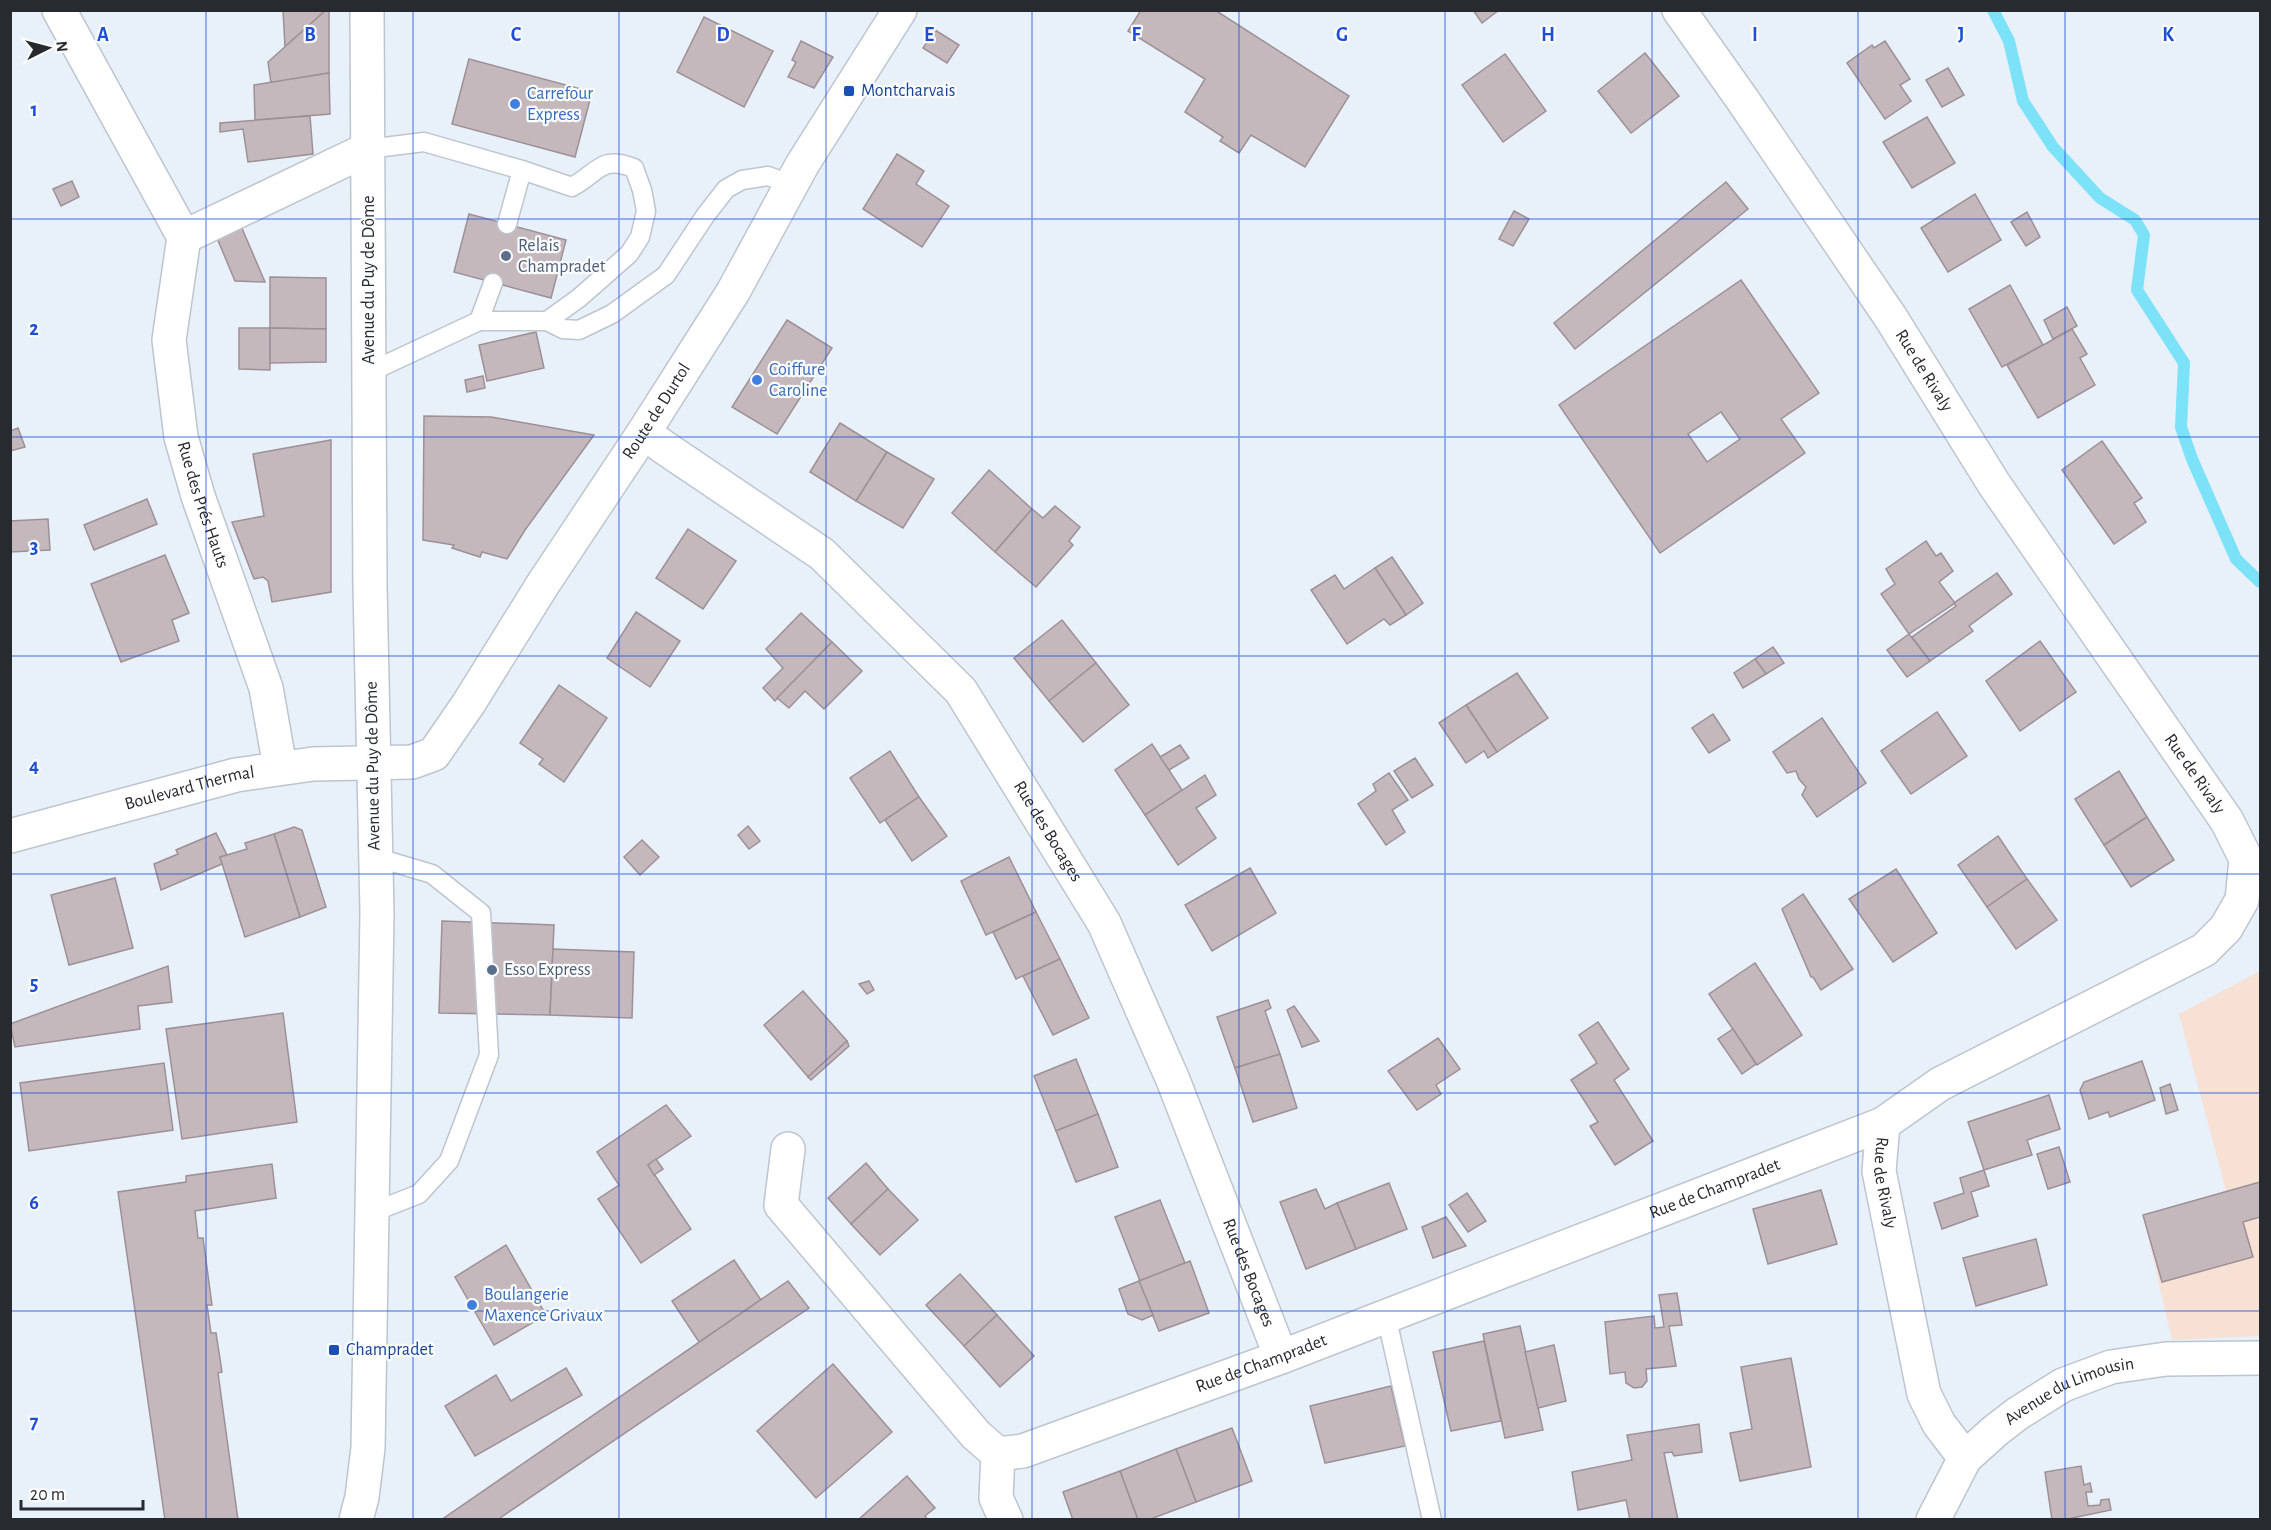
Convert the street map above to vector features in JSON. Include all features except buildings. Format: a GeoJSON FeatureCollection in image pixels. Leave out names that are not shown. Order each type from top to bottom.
{"type":"FeatureCollection","features":[{"type":"Feature","properties":{"kind":"street"},"geometry":{"type":"LineString","coordinates":[[59,10],[184,237],[368,149]]}},
{"type":"Feature","properties":{"kind":"street","name":"Avenue du Puy de Dôme"},"geometry":{"type":"LineString","coordinates":[[356,1520],[362,1497],[368,1448],[378,913],[373,763],[367,10]]}},
{"type":"Feature","properties":{"kind":"street","name":"Route de Durtol"},"geometry":{"type":"LineString","coordinates":[[373,763],[412,762],[434,754],[733,292],[802,165],[900,10]]}},
{"type":"Feature","properties":{"kind":"street","name":"Rue de Rivaly"},"geometry":{"type":"LineString","coordinates":[[1679,10],[1891,318],[1994,484],[2227,821],[2246,859],[2242,900],[2226,928],[2204,950],[1940,1084],[1883,1124],[1879,1171],[1924,1394],[1939,1424],[1965,1458]]}},
{"type":"Feature","properties":{"kind":"street","name":"Rue des Prés Hauts"},"geometry":{"type":"LineString","coordinates":[[184,237],[169,340],[181,437],[198,496],[266,688],[280,767]]}},
{"type":"Feature","properties":{"kind":"street","name":"Rue des Bocages"},"geometry":{"type":"LineString","coordinates":[[644,432],[822,555],[961,691],[1104,923],[1173,1080],[1281,1357]]}},
{"type":"Feature","properties":{"kind":"street","name":"Boulevard Thermal"},"geometry":{"type":"LineString","coordinates":[[10,836],[199,783],[280,767],[373,763]]}},
{"type":"Feature","properties":{"kind":"street","name":"Rue de Champradet"},"geometry":{"type":"LineString","coordinates":[[998,1454],[1023,1450],[1281,1357],[1883,1124]]}},
{"type":"Feature","properties":{"kind":"street"},"geometry":{"type":"LineString","coordinates":[[788,1149],[781,1205],[976,1435],[998,1454],[996,1498],[1006,1520]]}},
{"type":"Feature","properties":{"kind":"street","name":"Avenue du Limousin"},"geometry":{"type":"LineString","coordinates":[[1933,1520],[1965,1458],[2017,1414],[2063,1385],[2111,1367],[2166,1359],[2260,1358]]}},
{"type":"Feature","properties":{"kind":"lane"},"geometry":{"type":"LineString","coordinates":[[368,149],[424,142],[572,187],[586,179],[602,165],[618,162],[634,168],[646,211],[640,237],[629,254],[579,298],[547,321]]}},
{"type":"Feature","properties":{"kind":"lane"},"geometry":{"type":"LineString","coordinates":[[507,224],[522,170]]}},
{"type":"Feature","properties":{"kind":"lane"},"geometry":{"type":"LineString","coordinates":[[370,372],[479,321],[547,321],[563,329],[579,330],[612,314],[666,275],[726,189],[742,180],[768,176],[792,185]]}},
{"type":"Feature","properties":{"kind":"lane"},"geometry":{"type":"LineString","coordinates":[[479,321],[493,283]]}},
{"type":"Feature","properties":{"kind":"lane"},"geometry":{"type":"LineString","coordinates":[[374,1212],[419,1194],[449,1161],[489,1055],[481,913],[432,874],[375,857]]}},
{"type":"Feature","properties":{"kind":"lane"},"geometry":{"type":"LineString","coordinates":[[1386,1315],[1432,1520]]}},
{"type":"Feature","properties":{"kind":"shaded area"},"geometry":{"type":"Polygon","coordinates":[[[2260,971],[2260,1336],[2172,1340],[2143,1215],[2226,1191],[2179,1014],[2260,971]]]}},
{"type":"Feature","properties":{"kind":"waterway"},"geometry":{"type":"LineString","coordinates":[[1993,10],[2009,41],[2023,101],[2053,147],[2100,198],[2135,220],[2144,235],[2137,290],[2184,363],[2181,427],[2192,459],[2236,559],[2260,582]]}},
{"type":"Feature","properties":{"kind":"place","name":"Montcharvais"},"geometry":{"type":"Point","coordinates":[849,91]}},
{"type":"Feature","properties":{"kind":"place","name":"Carrefour Express"},"geometry":{"type":"Point","coordinates":[515,104]}},
{"type":"Feature","properties":{"kind":"place","name":"Relais Champradet"},"geometry":{"type":"Point","coordinates":[506,256]}},
{"type":"Feature","properties":{"kind":"place","name":"Coiffure Caroline"},"geometry":{"type":"Point","coordinates":[757,380]}},
{"type":"Feature","properties":{"kind":"place","name":"Esso Express"},"geometry":{"type":"Point","coordinates":[492,970]}},
{"type":"Feature","properties":{"kind":"place","name":"Boulangerie Maxence Grivaux"},"geometry":{"type":"Point","coordinates":[472,1305]}},
{"type":"Feature","properties":{"kind":"place","name":"Champradet"},"geometry":{"type":"Point","coordinates":[334,1350]}}]}
